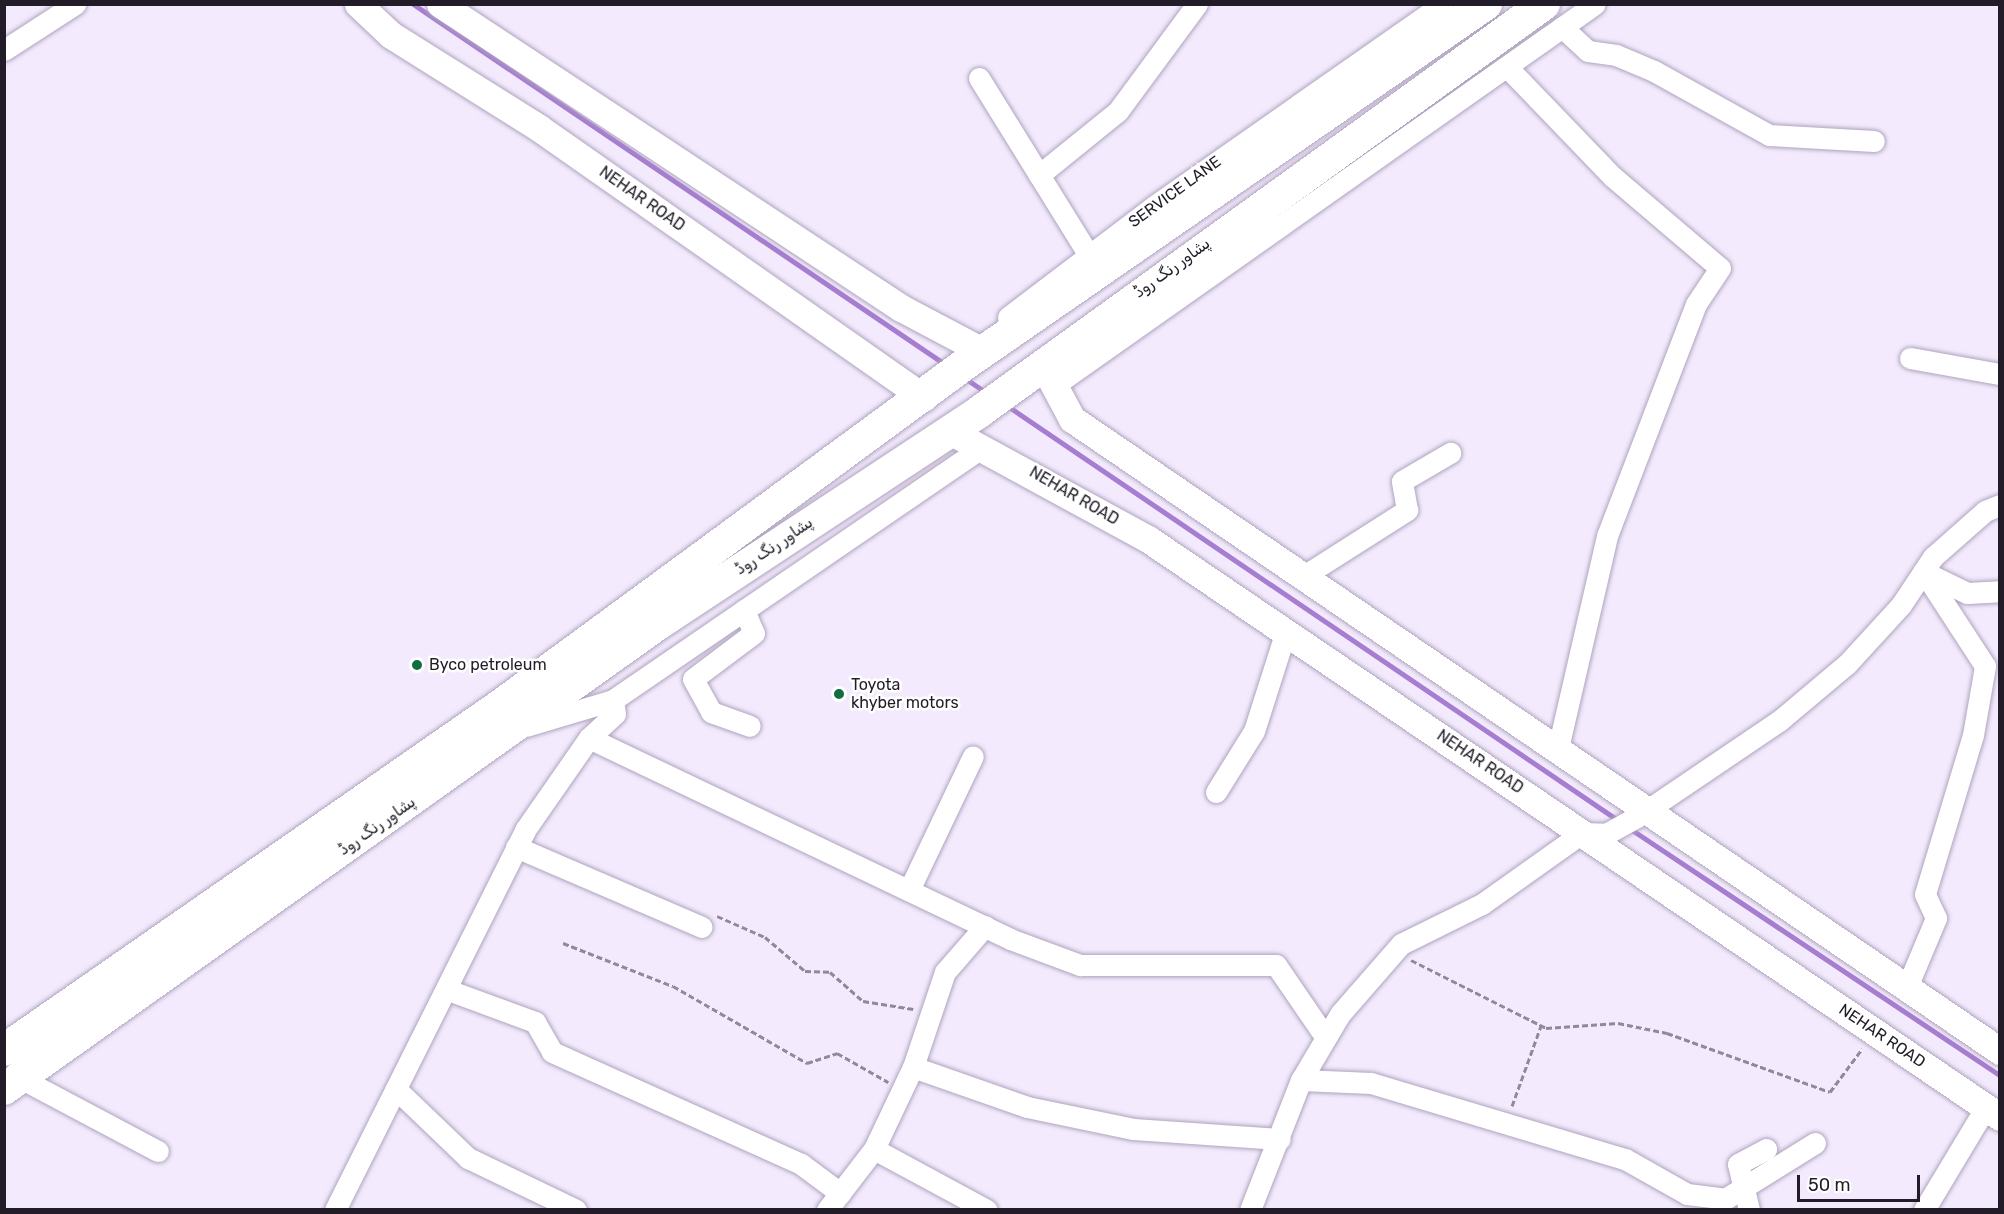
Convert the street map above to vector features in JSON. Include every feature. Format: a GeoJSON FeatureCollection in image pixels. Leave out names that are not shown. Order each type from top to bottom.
{"type":"FeatureCollection","features":[{"type":"Feature","properties":{"kind":"highway","name":"پشاور رنگ روڈ"},"geometry":{"type":"LineString","coordinates":[[4,1050],[368,815],[925,390],[1094,264],[1486,4]]}},
{"type":"Feature","properties":{"kind":"highway","name":"پشاور رنگ روڈ"},"geometry":{"type":"LineString","coordinates":[[368,815],[513,730],[661,622],[948,430],[979,412],[1007,390],[1047,375],[1553,16]]}},
{"type":"Feature","properties":{"kind":"highway","name":"پشاور رنگ روڈ"},"geometry":{"type":"LineString","coordinates":[[13,1083],[322,846]]}},
{"type":"Feature","properties":{"kind":"main road","name":"NEHAR ROAD"},"geometry":{"type":"LineString","coordinates":[[358,4],[390,35],[539,128],[925,390]]}},
{"type":"Feature","properties":{"kind":"main road"},"geometry":{"type":"LineString","coordinates":[[440,4],[901,308],[974,353]]}},
{"type":"Feature","properties":{"kind":"main road"},"geometry":{"type":"LineString","coordinates":[[1047,375],[1072,419],[1558,749],[1642,814],[1907,987],[2000,1051]]}},
{"type":"Feature","properties":{"kind":"main road","name":"NEHAR ROAD"},"geometry":{"type":"LineString","coordinates":[[948,430],[983,447],[1148,539],[1285,634],[1594,833],[1993,1112]]}},
{"type":"Feature","properties":{"kind":"street"},"geometry":{"type":"LineString","coordinates":[[4,50],[75,4]]}},
{"type":"Feature","properties":{"kind":"street"},"geometry":{"type":"LineString","coordinates":[[1039,175],[1118,111],[1197,4]]}},
{"type":"Feature","properties":{"kind":"street","name":"SERVICE LANE"},"geometry":{"type":"LineString","coordinates":[[1094,264],[1443,4]]}},
{"type":"Feature","properties":{"kind":"street"},"geometry":{"type":"LineString","coordinates":[[1047,375],[1507,67],[1553,16],[1595,4]]}},
{"type":"Feature","properties":{"kind":"street"},"geometry":{"type":"LineString","coordinates":[[1553,16],[1588,51],[1616,55],[1654,71],[1769,135],[1874,141]]}},
{"type":"Feature","properties":{"kind":"street"},"geometry":{"type":"LineString","coordinates":[[1507,67],[1613,177],[1720,268],[1696,303],[1607,536],[1558,749]]}},
{"type":"Feature","properties":{"kind":"street"},"geometry":{"type":"LineString","coordinates":[[979,78],[1094,264]]}},
{"type":"Feature","properties":{"kind":"street"},"geometry":{"type":"LineString","coordinates":[[1910,358],[2000,374]]}},
{"type":"Feature","properties":{"kind":"street"},"geometry":{"type":"LineString","coordinates":[[513,730],[614,700],[983,447]]}},
{"type":"Feature","properties":{"kind":"street"},"geometry":{"type":"LineString","coordinates":[[1302,577],[1407,510],[1401,481],[1450,453]]}},
{"type":"Feature","properties":{"kind":"street"},"geometry":{"type":"LineString","coordinates":[[1250,1209],[1280,1139],[1301,1080],[1326,1038],[1397,948],[1482,904],[1594,833],[1642,814],[1779,721],[1846,664],[1901,605],[1923,571],[1984,511],[2000,505]]}},
{"type":"Feature","properties":{"kind":"street"},"geometry":{"type":"LineString","coordinates":[[1923,571],[1967,593],[2000,591]]}},
{"type":"Feature","properties":{"kind":"street"},"geometry":{"type":"LineString","coordinates":[[1907,987],[1936,918],[1925,894],[1973,735],[1985,666],[1923,571]]}},
{"type":"Feature","properties":{"kind":"street"},"geometry":{"type":"LineString","coordinates":[[744,610],[754,633],[693,679],[711,712],[750,726]]}},
{"type":"Feature","properties":{"kind":"street"},"geometry":{"type":"LineString","coordinates":[[1216,792],[1254,731],[1285,634]]}},
{"type":"Feature","properties":{"kind":"street"},"geometry":{"type":"LineString","coordinates":[[335,1209],[448,990],[456,962],[516,847],[589,738],[615,714],[614,700]]}},
{"type":"Feature","properties":{"kind":"street"},"geometry":{"type":"LineString","coordinates":[[589,738],[985,926],[1080,965],[1276,965],[1326,1038]]}},
{"type":"Feature","properties":{"kind":"street"},"geometry":{"type":"LineString","coordinates":[[909,890],[973,756]]}},
{"type":"Feature","properties":{"kind":"street"},"geometry":{"type":"LineString","coordinates":[[516,847],[702,927]]}},
{"type":"Feature","properties":{"kind":"street"},"geometry":{"type":"LineString","coordinates":[[827,1209],[873,1149],[913,1067],[929,1013],[945,972],[985,926]]}},
{"type":"Feature","properties":{"kind":"street"},"geometry":{"type":"LineString","coordinates":[[448,990],[535,1022],[552,1052],[801,1164],[840,1192]]}},
{"type":"Feature","properties":{"kind":"street"},"geometry":{"type":"LineString","coordinates":[[913,1067],[1027,1107],[1133,1129],[1280,1139]]}},
{"type":"Feature","properties":{"kind":"street"},"geometry":{"type":"LineString","coordinates":[[1301,1080],[1371,1083],[1625,1159],[1695,1202],[1725,1199],[1815,1143]]}},
{"type":"Feature","properties":{"kind":"street"},"geometry":{"type":"LineString","coordinates":[[13,1083],[158,1151]]}},
{"type":"Feature","properties":{"kind":"street"},"geometry":{"type":"LineString","coordinates":[[396,1089],[468,1158],[576,1209]]}},
{"type":"Feature","properties":{"kind":"street"},"geometry":{"type":"LineString","coordinates":[[1924,1209],[1993,1112]]}},
{"type":"Feature","properties":{"kind":"street"},"geometry":{"type":"LineString","coordinates":[[873,1149],[987,1209]]}},
{"type":"Feature","properties":{"kind":"street"},"geometry":{"type":"LineString","coordinates":[[1749,1209],[1738,1164],[1766,1149]]}},
{"type":"Feature","properties":{"kind":"path"},"geometry":{"type":"LineString","coordinates":[[702,927],[707,914],[735,922],[765,937],[805,970],[830,972],[863,1000],[929,1013]]}},
{"type":"Feature","properties":{"kind":"path"},"geometry":{"type":"LineString","coordinates":[[563,943],[673,986],[807,1063],[837,1053],[902,1090]]}},
{"type":"Feature","properties":{"kind":"path"},"geometry":{"type":"LineString","coordinates":[[1397,948],[1417,964],[1541,1026],[1618,1023],[1667,1033],[1830,1092],[1875,1031]]}},
{"type":"Feature","properties":{"kind":"path"},"geometry":{"type":"LineString","coordinates":[[1506,1123],[1541,1026]]}},
{"type":"Feature","properties":{"kind":"waterway"},"geometry":{"type":"LineString","coordinates":[[413,4],[946,365]]}},
{"type":"Feature","properties":{"kind":"waterway"},"geometry":{"type":"LineString","coordinates":[[963,377],[988,394]]}},
{"type":"Feature","properties":{"kind":"waterway"},"geometry":{"type":"LineString","coordinates":[[1006,405],[1619,821]]}},
{"type":"Feature","properties":{"kind":"waterway"},"geometry":{"type":"LineString","coordinates":[[1629,828],[2000,1075]]}},
{"type":"Feature","properties":{"kind":"place","name":"Byco petroleum"},"geometry":{"type":"Point","coordinates":[417,665]}},
{"type":"Feature","properties":{"kind":"place","name":"Toyota khyber motors"},"geometry":{"type":"Point","coordinates":[839,694]}}]}
